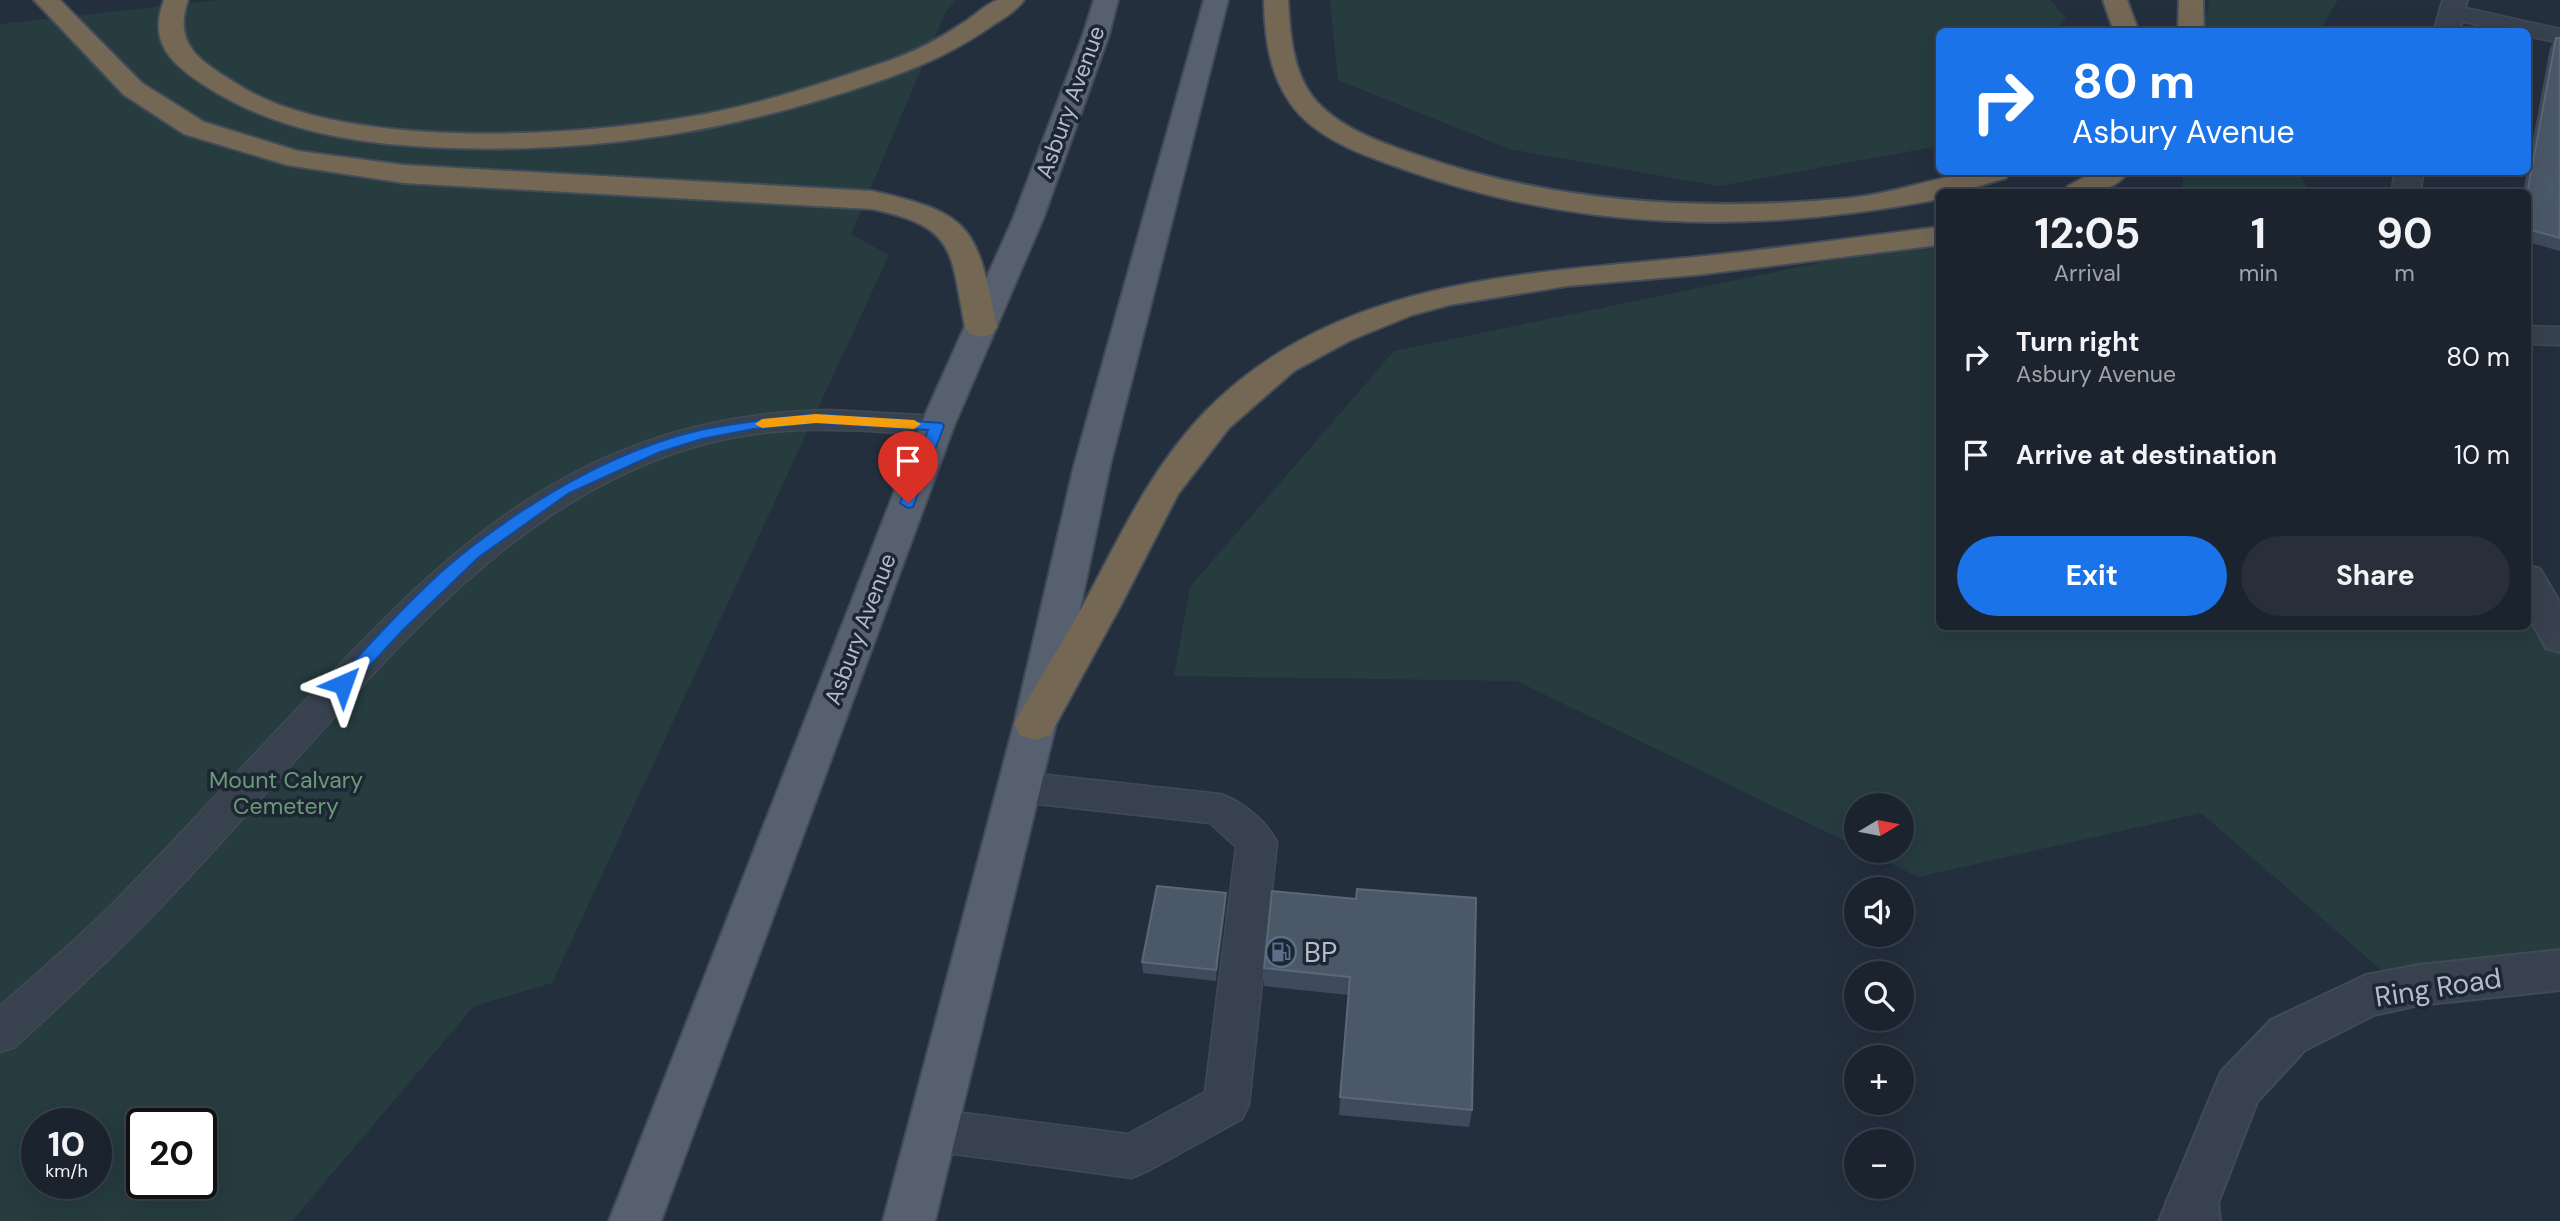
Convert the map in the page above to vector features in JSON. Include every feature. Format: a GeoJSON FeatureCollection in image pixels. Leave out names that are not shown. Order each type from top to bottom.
{"type":"FeatureCollection","features":[{"type":"Feature","properties":{"kind":"highway"},"geometry":{"type":"LineString","coordinates":[[47,0],[132,89],[194,128],[297,159],[404,174],[872,200],[918,210],[949,226],[965,248],[981,327]]}},
{"type":"Feature","properties":{"kind":"highway"},"geometry":{"type":"LineString","coordinates":[[176,0],[167,25],[172,42],[186,61],[223,88],[264,110],[321,126],[382,136],[518,142],[579,140],[668,131],[754,113],[928,54],[1012,0]]}},
{"type":"Feature","properties":{"kind":"highway"},"geometry":{"type":"LineString","coordinates":[[1276,0],[1277,26],[1286,74],[1308,108],[1335,130],[1423,170],[1486,187],[1592,205],[1679,213],[1761,214],[1864,205],[1936,189]]}},
{"type":"Feature","properties":{"kind":"highway"},"geometry":{"type":"LineString","coordinates":[[2115,0],[2126,28]]}},
{"type":"Feature","properties":{"kind":"highway"},"geometry":{"type":"LineString","coordinates":[[2191,0],[2191,28]]}},
{"type":"Feature","properties":{"kind":"highway"},"geometry":{"type":"LineString","coordinates":[[1938,189],[1988,175]]}},
{"type":"Feature","properties":{"kind":"highway"},"geometry":{"type":"LineString","coordinates":[[2083,189],[2109,175]]}},
{"type":"Feature","properties":{"kind":"highway"},"geometry":{"type":"LineString","coordinates":[[1035,724],[1103,603],[1161,489],[1217,420],[1282,364],[1340,333],[1401,308],[1459,294],[1567,277],[1696,266],[1936,236]]}},
{"type":"Feature","properties":{"kind":"main road","name":"Asbury Avenue"},"geometry":{"type":"LineString","coordinates":[[635,1221],[937,426],[1028,219],[1091,47],[1105,0]]}},
{"type":"Feature","properties":{"kind":"main road"},"geometry":{"type":"LineString","coordinates":[[909,1221],[1020,787],[1092,466],[1216,0]]}},
{"type":"Feature","properties":{"kind":"street"},"geometry":{"type":"LineString","coordinates":[[2531,585],[2560,638]]}},
{"type":"Feature","properties":{"kind":"street","name":"Ring Road"},"geometry":{"type":"LineString","coordinates":[[2190,1215],[2238,1088],[2288,1035],[2366,996],[2419,985],[2560,970]]}},
{"type":"Feature","properties":{"kind":"lane"},"geometry":{"type":"LineString","coordinates":[[2451,14],[2520,28]]}},
{"type":"Feature","properties":{"kind":"lane"},"geometry":{"type":"LineString","coordinates":[[2531,30],[2560,36]]}},
{"type":"Feature","properties":{"kind":"lane"},"geometry":{"type":"LineString","coordinates":[[2531,335],[2560,336]]}},
{"type":"Feature","properties":{"kind":"lane"},"geometry":{"type":"LineString","coordinates":[[0,1033],[109,934],[397,626],[474,553],[538,505],[627,459],[714,432],[816,418],[937,426]]}},
{"type":"Feature","properties":{"kind":"lane"},"geometry":{"type":"LineString","coordinates":[[932,1130],[1132,1156],[1226,1104],[1257,842],[1220,809],[1020,787]]}},
{"type":"Feature","properties":{"kind":"green space","name":"Mount Calvary Cemetery"},"geometry":{"type":"Polygon","coordinates":[[[218,0],[956,0],[945,13],[851,234],[889,255],[552,983],[474,1006],[292,1221],[0,1221],[0,24],[218,0]]]}},
{"type":"Feature","properties":{"kind":"green space"},"geometry":{"type":"Polygon","coordinates":[[[1330,0],[2050,0],[2066,18],[2059,28],[1936,28],[1936,147],[1719,186],[1509,149],[1338,80],[1330,0]]]}},
{"type":"Feature","properties":{"kind":"green space"},"geometry":{"type":"Polygon","coordinates":[[[2209,0],[2338,0],[2321,28],[2204,28],[2209,0]]]}},
{"type":"Feature","properties":{"kind":"green space"},"geometry":{"type":"Polygon","coordinates":[[[2183,175],[2300,175],[2308,189],[2176,189],[2181,188],[2183,175]]]}},
{"type":"Feature","properties":{"kind":"green space"},"geometry":{"type":"Polygon","coordinates":[[[1936,239],[1936,630],[2531,630],[2531,582],[2560,634],[2560,979],[2396,983],[2201,813],[1918,877],[1889,863],[1914,863],[1914,793],[1844,793],[1844,841],[1517,681],[1174,676],[1190,587],[1394,351],[1936,239]]]}},
{"type":"Feature","properties":{"kind":"building"},"geometry":{"type":"Polygon","coordinates":[[[2556,38],[2560,38],[2560,238],[2531,230],[2531,189],[2528,189],[2556,38]]]}},
{"type":"Feature","properties":{"kind":"building"},"geometry":{"type":"Polygon","coordinates":[[[1157,886],[1226,893],[1216,970],[1142,962],[1157,886]]]}},
{"type":"Feature","properties":{"kind":"building"},"geometry":{"type":"Polygon","coordinates":[[[1357,889],[1476,898],[1472,1110],[1340,1097],[1350,977],[1264,968],[1272,891],[1356,899],[1357,889]]]}},
{"type":"Feature","properties":{"kind":"slow traffic"},"geometry":{"type":"LineString","coordinates":[[762,424],[816,418],[914,424]]}},
{"type":"Feature","properties":{"kind":"place","name":"BP"},"geometry":{"type":"Point","coordinates":[1281,952]}},
{"type":"Feature","properties":{"kind":"route"},"geometry":{"type":"LineString","coordinates":[[343,684],[397,626],[474,553],[538,505],[564,490],[627,459],[655,449],[701,435],[753,425],[816,418],[937,426],[908,503]]}}]}
